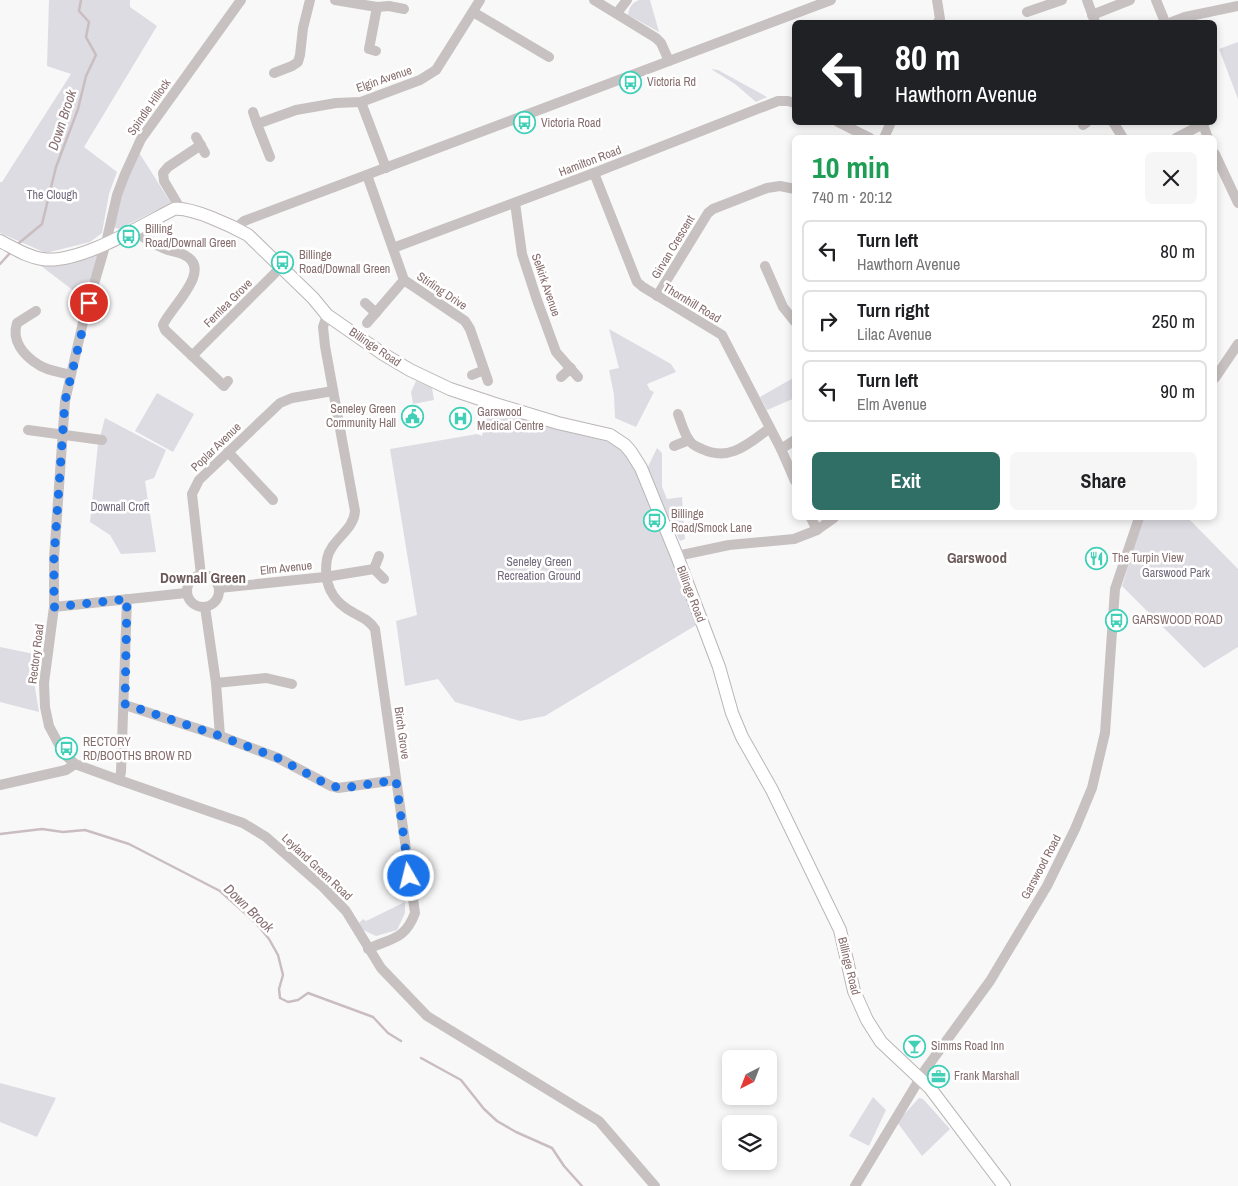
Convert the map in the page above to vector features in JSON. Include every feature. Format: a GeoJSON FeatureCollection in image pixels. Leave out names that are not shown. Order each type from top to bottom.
{"type":"FeatureCollection","features":[{"type":"Feature","properties":{"kind":"main road"},"geometry":{"type":"LineString","coordinates":[[0,241],[36,258],[53,260],[73,256],[106,243],[174,208],[180,208]]}},
{"type":"Feature","properties":{"kind":"main road","name":"Billinge Road"},"geometry":{"type":"LineString","coordinates":[[180,208],[236,228],[248,235],[327,315],[399,364],[450,389],[558,423],[597,431],[617,439],[631,452],[641,468],[677,556],[719,667],[732,713],[742,737],[772,790],[840,930],[859,1005],[881,1042],[920,1078],[943,1104],[1004,1186]]}},
{"type":"Feature","properties":{"kind":"street","name":"Spindle Hillock"},"geometry":{"type":"LineString","coordinates":[[106,243],[119,187],[136,148],[151,124],[241,0]]}},
{"type":"Feature","properties":{"kind":"street"},"geometry":{"type":"LineString","coordinates":[[277,69],[292,66],[298,62],[303,28],[310,0]]}},
{"type":"Feature","properties":{"kind":"street"},"geometry":{"type":"LineString","coordinates":[[335,0],[377,8],[389,6],[404,9]]}},
{"type":"Feature","properties":{"kind":"street","name":"Elgin Avenue"},"geometry":{"type":"LineString","coordinates":[[257,124],[296,110],[336,103],[361,102],[420,80],[436,70],[480,0]]}},
{"type":"Feature","properties":{"kind":"street"},"geometry":{"type":"LineString","coordinates":[[594,0],[656,38],[661,43],[669,61]]}},
{"type":"Feature","properties":{"kind":"street"},"geometry":{"type":"LineString","coordinates":[[617,13],[627,0]]}},
{"type":"Feature","properties":{"kind":"street"},"geometry":{"type":"LineString","coordinates":[[236,228],[244,220],[831,0]]}},
{"type":"Feature","properties":{"kind":"street"},"geometry":{"type":"LineString","coordinates":[[937,0],[939,20]]}},
{"type":"Feature","properties":{"kind":"street"},"geometry":{"type":"LineString","coordinates":[[1027,12],[1038,4],[1062,0]]}},
{"type":"Feature","properties":{"kind":"street"},"geometry":{"type":"LineString","coordinates":[[1087,0],[1094,18],[1130,0]]}},
{"type":"Feature","properties":{"kind":"street"},"geometry":{"type":"LineString","coordinates":[[1156,0],[1164,20]]}},
{"type":"Feature","properties":{"kind":"street"},"geometry":{"type":"LineString","coordinates":[[1177,20],[1238,6]]}},
{"type":"Feature","properties":{"kind":"street"},"geometry":{"type":"LineString","coordinates":[[371,52],[377,8]]}},
{"type":"Feature","properties":{"kind":"street"},"geometry":{"type":"LineString","coordinates":[[473,12],[541,57]]}},
{"type":"Feature","properties":{"kind":"street","name":"Hamilton Road"},"geometry":{"type":"LineString","coordinates":[[393,248],[594,173],[778,101],[792,102]]}},
{"type":"Feature","properties":{"kind":"street"},"geometry":{"type":"LineString","coordinates":[[361,102],[386,168]]}},
{"type":"Feature","properties":{"kind":"street"},"geometry":{"type":"LineString","coordinates":[[253,112],[270,157]]}},
{"type":"Feature","properties":{"kind":"street"},"geometry":{"type":"LineString","coordinates":[[844,125],[864,135]]}},
{"type":"Feature","properties":{"kind":"street"},"geometry":{"type":"LineString","coordinates":[[1181,135],[1199,125]]}},
{"type":"Feature","properties":{"kind":"street"},"geometry":{"type":"LineString","coordinates":[[180,208],[164,181],[163,173],[168,167],[201,145]]}},
{"type":"Feature","properties":{"kind":"street"},"geometry":{"type":"LineString","coordinates":[[1217,158],[1238,203]]}},
{"type":"Feature","properties":{"kind":"street","name":"Thornhill Road"},"geometry":{"type":"LineString","coordinates":[[594,173],[637,282],[643,288],[722,335],[792,474]]}},
{"type":"Feature","properties":{"kind":"street","name":"Stirling Drive"},"geometry":{"type":"LineString","coordinates":[[367,175],[404,280],[464,321],[470,329],[488,381]]}},
{"type":"Feature","properties":{"kind":"street","name":"Girvan Crescent"},"geometry":{"type":"LineString","coordinates":[[657,296],[708,213],[713,209],[767,188],[780,186],[792,188]]}},
{"type":"Feature","properties":{"kind":"street","name":"Selkirk Avenue"},"geometry":{"type":"LineString","coordinates":[[515,203],[522,254],[556,352],[574,373],[561,377]]}},
{"type":"Feature","properties":{"kind":"street"},"geometry":{"type":"LineString","coordinates":[[150,238],[167,250],[185,254],[196,266],[191,282],[176,308],[163,325],[165,330],[224,386],[228,381]]}},
{"type":"Feature","properties":{"kind":"street","name":"Rectory Road"},"geometry":{"type":"LineString","coordinates":[[76,764],[64,754],[49,726],[44,707],[44,683],[54,607],[54,558],[65,401],[70,375],[106,243]]}},
{"type":"Feature","properties":{"kind":"street"},"geometry":{"type":"LineString","coordinates":[[765,266],[783,307],[792,318]]}},
{"type":"Feature","properties":{"kind":"street","name":"Fernlea Grove"},"geometry":{"type":"LineString","coordinates":[[192,356],[281,267]]}},
{"type":"Feature","properties":{"kind":"street"},"geometry":{"type":"LineString","coordinates":[[367,323],[404,280]]}},
{"type":"Feature","properties":{"kind":"street"},"geometry":{"type":"LineString","coordinates":[[365,303],[376,313]]}},
{"type":"Feature","properties":{"kind":"street"},"geometry":{"type":"LineString","coordinates":[[32,309],[16,323],[14,332],[17,343],[39,365],[70,375]]}},
{"type":"Feature","properties":{"kind":"street"},"geometry":{"type":"LineString","coordinates":[[327,315],[323,327],[332,391],[355,511],[352,524],[337,539],[330,550],[327,557],[325,577],[374,569]]}},
{"type":"Feature","properties":{"kind":"street"},"geometry":{"type":"LineString","coordinates":[[1217,375],[1238,344]]}},
{"type":"Feature","properties":{"kind":"street"},"geometry":{"type":"LineString","coordinates":[[472,375],[484,370]]}},
{"type":"Feature","properties":{"kind":"street","name":"Poplar Avenue"},"geometry":{"type":"LineString","coordinates":[[201,574],[192,494],[198,480],[280,403],[292,398],[332,391]]}},
{"type":"Feature","properties":{"kind":"street"},"geometry":{"type":"LineString","coordinates":[[678,414],[689,440],[708,451],[734,452],[770,428]]}},
{"type":"Feature","properties":{"kind":"street"},"geometry":{"type":"LineString","coordinates":[[28,430],[102,440]]}},
{"type":"Feature","properties":{"kind":"street"},"geometry":{"type":"LineString","coordinates":[[674,446],[689,440]]}},
{"type":"Feature","properties":{"kind":"street"},"geometry":{"type":"LineString","coordinates":[[781,450],[792,442]]}},
{"type":"Feature","properties":{"kind":"street"},"geometry":{"type":"LineString","coordinates":[[228,452],[273,500]]}},
{"type":"Feature","properties":{"kind":"street"},"geometry":{"type":"LineString","coordinates":[[813,520],[817,530]]}},
{"type":"Feature","properties":{"kind":"street"},"geometry":{"type":"LineString","coordinates":[[677,556],[729,546],[794,540],[817,530],[831,520]]}},
{"type":"Feature","properties":{"kind":"street","name":"Garswood Road"},"geometry":{"type":"LineString","coordinates":[[855,1186],[920,1078],[990,981],[1047,886],[1075,830],[1092,788],[1105,733],[1116,589],[1138,520]]}},
{"type":"Feature","properties":{"kind":"street"},"geometry":{"type":"LineString","coordinates":[[374,569],[379,556]]}},
{"type":"Feature","properties":{"kind":"street"},"geometry":{"type":"LineString","coordinates":[[374,569],[384,580]]}},
{"type":"Feature","properties":{"kind":"street"},"geometry":{"type":"LineString","coordinates":[[201,574],[215,579],[219,588],[218,598],[215,603],[205,608],[191,602],[186,593],[188,583],[201,574]]}},
{"type":"Feature","properties":{"kind":"street","name":"Elm Avenue"},"geometry":{"type":"LineString","coordinates":[[219,588],[325,577]]}},
{"type":"Feature","properties":{"kind":"street","name":"Birch Grove"},"geometry":{"type":"LineString","coordinates":[[325,577],[336,599],[347,609],[365,618],[375,629],[415,914],[408,928],[402,934],[368,949]]}},
{"type":"Feature","properties":{"kind":"street"},"geometry":{"type":"LineString","coordinates":[[54,607],[186,593]]}},
{"type":"Feature","properties":{"kind":"street"},"geometry":{"type":"LineString","coordinates":[[118,780],[121,772],[125,704],[127,599]]}},
{"type":"Feature","properties":{"kind":"street"},"geometry":{"type":"LineString","coordinates":[[205,608],[216,683],[220,736]]}},
{"type":"Feature","properties":{"kind":"street"},"geometry":{"type":"LineString","coordinates":[[216,683],[266,678],[292,684]]}},
{"type":"Feature","properties":{"kind":"street"},"geometry":{"type":"LineString","coordinates":[[125,704],[278,758],[330,786],[338,788],[396,780]]}},
{"type":"Feature","properties":{"kind":"street"},"geometry":{"type":"LineString","coordinates":[[0,785],[66,770],[76,764]]}},
{"type":"Feature","properties":{"kind":"street","name":"Leyland Green Road"},"geometry":{"type":"LineString","coordinates":[[76,764],[244,823],[266,838],[308,874],[346,911],[381,968],[427,1016],[600,1122],[655,1186]]}},
{"type":"Feature","properties":{"kind":"green space","name":"The Clough"},"geometry":{"type":"Polygon","coordinates":[[[49,0],[130,0],[130,7],[157,26],[84,147],[117,172],[109,194],[102,233],[90,242],[46,253],[0,233],[0,182],[2,182],[71,74],[47,66],[49,0]]]}},
{"type":"Feature","properties":{"kind":"green space"},"geometry":{"type":"Polygon","coordinates":[[[639,0],[650,0],[659,32],[628,15],[631,6],[639,0]]]}},
{"type":"Feature","properties":{"kind":"green space"},"geometry":{"type":"Polygon","coordinates":[[[1238,42],[1238,99],[1219,49],[1238,42]]]}},
{"type":"Feature","properties":{"kind":"green space"},"geometry":{"type":"Polygon","coordinates":[[[711,69],[718,70],[767,97],[756,102],[735,84],[711,69]]]}},
{"type":"Feature","properties":{"kind":"green space"},"geometry":{"type":"Polygon","coordinates":[[[138,151],[171,203],[119,229],[113,227],[118,204],[138,151]]]}},
{"type":"Feature","properties":{"kind":"green space"},"geometry":{"type":"Polygon","coordinates":[[[99,251],[90,280],[79,295],[36,262],[99,251]]]}},
{"type":"Feature","properties":{"kind":"green space"},"geometry":{"type":"Polygon","coordinates":[[[609,329],[671,364],[676,372],[647,384],[650,390],[654,392],[636,427],[615,418],[614,395],[609,370],[619,368],[609,329]]]}},
{"type":"Feature","properties":{"kind":"green space"},"geometry":{"type":"Polygon","coordinates":[[[792,379],[792,399],[767,410],[760,397],[792,379]]]}},
{"type":"Feature","properties":{"kind":"green space"},"geometry":{"type":"Polygon","coordinates":[[[416,381],[432,388],[434,400],[413,404],[411,392],[416,381]]]}},
{"type":"Feature","properties":{"kind":"green space"},"geometry":{"type":"Polygon","coordinates":[[[157,393],[194,414],[173,452],[135,431],[157,393]]]}},
{"type":"Feature","properties":{"kind":"green space","name":"Seneley Green Recreation Ground"},"geometry":{"type":"Polygon","coordinates":[[[489,407],[545,426],[610,442],[618,447],[634,464],[698,624],[545,716],[520,721],[455,702],[438,679],[405,686],[396,621],[417,615],[390,449],[477,434],[482,436],[489,407]]]}},
{"type":"Feature","properties":{"kind":"green space","name":"Downall Croft"},"geometry":{"type":"Polygon","coordinates":[[[105,418],[166,450],[154,478],[145,481],[156,552],[121,554],[110,535],[90,522],[98,444],[105,418]]]}},
{"type":"Feature","properties":{"kind":"green space"},"geometry":{"type":"Polygon","coordinates":[[[657,448],[662,453],[662,487],[667,499],[682,497],[685,539],[680,541],[660,502],[647,469],[657,448]]]}},
{"type":"Feature","properties":{"kind":"green space","name":"Garswood Park"},"geometry":{"type":"Polygon","coordinates":[[[1142,520],[1190,520],[1238,569],[1238,647],[1204,668],[1122,586],[1142,520]]]}},
{"type":"Feature","properties":{"kind":"green space"},"geometry":{"type":"Polygon","coordinates":[[[0,647],[39,655],[35,688],[39,712],[0,702],[0,647]]]}},
{"type":"Feature","properties":{"kind":"green space"},"geometry":{"type":"Polygon","coordinates":[[[405,902],[405,913],[397,930],[376,936],[361,929],[358,924],[363,919],[366,921],[405,902]]]}},
{"type":"Feature","properties":{"kind":"green space"},"geometry":{"type":"Polygon","coordinates":[[[0,1083],[56,1098],[37,1137],[0,1122],[0,1083]]]}},
{"type":"Feature","properties":{"kind":"green space"},"geometry":{"type":"Polygon","coordinates":[[[873,1097],[886,1110],[869,1146],[849,1136],[873,1097]]]}},
{"type":"Feature","properties":{"kind":"green space"},"geometry":{"type":"Polygon","coordinates":[[[919,1098],[923,1099],[950,1129],[922,1156],[897,1122],[919,1098]]]}},
{"type":"Feature","properties":{"kind":"waterway","name":"Down Brook"},"geometry":{"type":"LineString","coordinates":[[19,243],[42,224],[56,167],[78,109],[86,76],[96,55],[86,37],[89,22],[79,11],[81,0]]}},
{"type":"Feature","properties":{"kind":"waterway","name":"Down Brook"},"geometry":{"type":"LineString","coordinates":[[0,264],[10,253]]}},
{"type":"Feature","properties":{"kind":"waterway","name":"Down Brook"},"geometry":{"type":"LineString","coordinates":[[0,834],[42,829],[63,832],[85,830],[129,844],[220,891],[256,923],[269,939],[278,955],[283,975],[279,989],[280,998],[288,1002],[298,1000],[308,993],[373,1017],[388,1033],[401,1041]]}},
{"type":"Feature","properties":{"kind":"waterway","name":"Down Brook"},"geometry":{"type":"LineString","coordinates":[[421,1058],[461,1080],[484,1109],[497,1121],[516,1132],[552,1148],[564,1166],[582,1186]]}},
{"type":"Feature","properties":{"kind":"place","name":"Victoria Rd"},"geometry":{"type":"Point","coordinates":[631,82]}},
{"type":"Feature","properties":{"kind":"place","name":"Victoria Road"},"geometry":{"type":"Point","coordinates":[525,123]}},
{"type":"Feature","properties":{"kind":"place","name":"Billing Road/Downall Green"},"geometry":{"type":"Point","coordinates":[129,236]}},
{"type":"Feature","properties":{"kind":"place","name":"Billinge Road/Downall Green"},"geometry":{"type":"Point","coordinates":[283,262]}},
{"type":"Feature","properties":{"kind":"place","name":"Seneley Green Community Hall"},"geometry":{"type":"Point","coordinates":[412,416]}},
{"type":"Feature","properties":{"kind":"place","name":"Garswood Medical Centre"},"geometry":{"type":"Point","coordinates":[461,419]}},
{"type":"Feature","properties":{"kind":"place","name":"Billinge Road/Smock Lane"},"geometry":{"type":"Point","coordinates":[655,521]}},
{"type":"Feature","properties":{"kind":"place","name":"The Turpin View"},"geometry":{"type":"Point","coordinates":[1096,558]}},
{"type":"Feature","properties":{"kind":"place","name":"GARSWOOD ROAD"},"geometry":{"type":"Point","coordinates":[1116,620]}},
{"type":"Feature","properties":{"kind":"place","name":"RECTORY RD/BOOTHS BROW RD"},"geometry":{"type":"Point","coordinates":[67,749]}},
{"type":"Feature","properties":{"kind":"place","name":"Simms Road Inn"},"geometry":{"type":"Point","coordinates":[915,1046]}},
{"type":"Feature","properties":{"kind":"place","name":"Frank Marshall"},"geometry":{"type":"Point","coordinates":[938,1076]}},
{"type":"Feature","properties":{"kind":"district","name":"Garswood"},"geometry":{"type":"Point","coordinates":[977,558]}},
{"type":"Feature","properties":{"kind":"district","name":"Downall Green"},"geometry":{"type":"Point","coordinates":[203,578]}},
{"type":"Feature","properties":{"kind":"route"},"geometry":{"type":"LineString","coordinates":[[89,303],[65,401],[54,558],[54,607],[127,599],[125,704],[278,758],[330,786],[344,788],[396,780],[409,876]]}}]}
